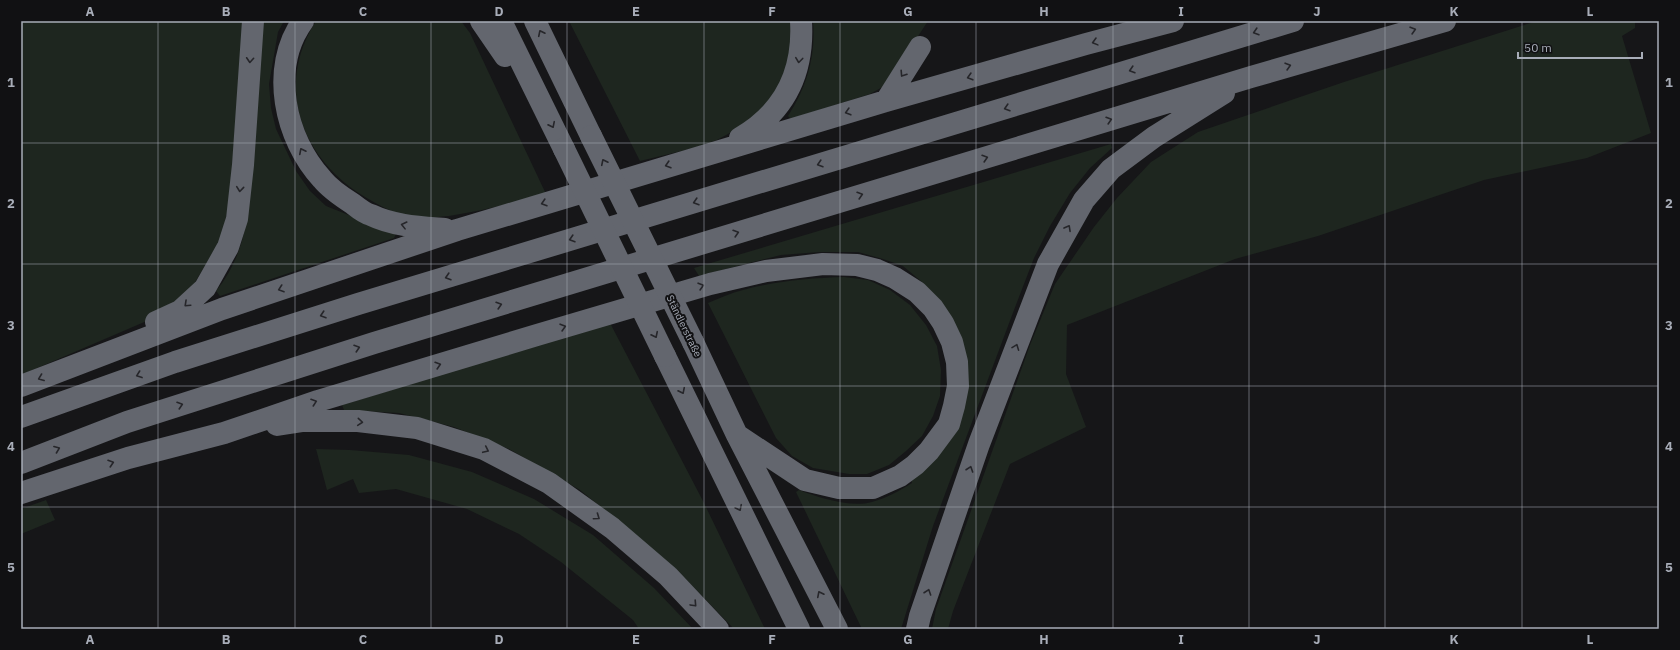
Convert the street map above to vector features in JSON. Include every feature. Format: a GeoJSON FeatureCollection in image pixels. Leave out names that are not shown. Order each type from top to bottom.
{"type":"FeatureCollection","features":[{"type":"Feature","properties":{"kind":"highway"},"geometry":{"type":"LineString","coordinates":[[61,370],[82,355],[180,311],[205,288],[228,247],[238,211],[253,21]]}},
{"type":"Feature","properties":{"kind":"highway"},"geometry":{"type":"LineString","coordinates":[[303,21],[289,50],[285,72],[285,98],[291,129],[305,156],[322,179],[342,197],[370,215],[408,226],[457,230]]}},
{"type":"Feature","properties":{"kind":"highway"},"geometry":{"type":"LineString","coordinates":[[481,21],[524,87],[540,101]]}},
{"type":"Feature","properties":{"kind":"highway"},"geometry":{"type":"LineString","coordinates":[[501,21],[799,629]]}},
{"type":"Feature","properties":{"kind":"highway","name":"Ständlerstraße"},"geometry":{"type":"LineString","coordinates":[[535,21],[693,342],[737,435],[837,629]]}},
{"type":"Feature","properties":{"kind":"highway"},"geometry":{"type":"LineString","coordinates":[[551,21],[580,89],[587,128]]}},
{"type":"Feature","properties":{"kind":"highway"},"geometry":{"type":"LineString","coordinates":[[719,150],[758,126],[774,113],[798,69],[802,34],[801,21]]}},
{"type":"Feature","properties":{"kind":"highway"},"geometry":{"type":"LineString","coordinates":[[21,386],[222,309],[457,230],[886,101],[1086,44],[1173,21]]}},
{"type":"Feature","properties":{"kind":"highway"},"geometry":{"type":"LineString","coordinates":[[21,417],[175,362],[358,304],[1294,21]]}},
{"type":"Feature","properties":{"kind":"highway"},"geometry":{"type":"LineString","coordinates":[[21,463],[127,422],[381,341],[1251,77],[1445,21]]}},
{"type":"Feature","properties":{"kind":"highway"},"geometry":{"type":"LineString","coordinates":[[886,101],[920,48]]}},
{"type":"Feature","properties":{"kind":"highway"},"geometry":{"type":"LineString","coordinates":[[917,629],[920,616],[979,444],[1048,264],[1084,200],[1111,169],[1154,137],[1251,77]]}},
{"type":"Feature","properties":{"kind":"highway"},"geometry":{"type":"LineString","coordinates":[[21,493],[128,458],[224,433],[318,401],[522,340],[710,284],[766,271],[823,264],[857,265],[877,270],[896,278],[917,292],[933,308],[943,323],[952,342],[957,362],[958,386],[949,424],[929,452],[900,476],[873,488],[839,488],[805,480],[737,435]]}},
{"type":"Feature","properties":{"kind":"highway"},"geometry":{"type":"LineString","coordinates":[[224,433],[303,421],[358,421],[417,428],[484,449],[549,483],[612,528],[668,576],[718,629]]}},
{"type":"Feature","properties":{"kind":"shaded area"},"geometry":{"type":"Polygon","coordinates":[[[21,21],[243,21],[230,198],[222,237],[194,284],[170,307],[149,320],[21,375],[21,21]]]}},
{"type":"Feature","properties":{"kind":"shaded area"},"geometry":{"type":"Polygon","coordinates":[[[262,21],[284,21],[278,32],[269,84],[271,108],[276,129],[296,171],[310,191],[326,206],[396,234],[394,238],[220,296],[216,291],[228,273],[237,254],[244,235],[248,214],[262,21]]]}},
{"type":"Feature","properties":{"kind":"shaded area"},"geometry":{"type":"Polygon","coordinates":[[[316,21],[461,21],[470,33],[546,194],[461,214],[417,218],[394,212],[382,206],[365,197],[343,181],[324,163],[310,142],[301,119],[296,95],[297,71],[303,46],[316,21]]]}},
{"type":"Feature","properties":{"kind":"shaded area"},"geometry":{"type":"Polygon","coordinates":[[[569,21],[793,21],[788,70],[778,92],[746,124],[717,140],[694,148],[640,161],[569,21]]]}},
{"type":"Feature","properties":{"kind":"shaded area"},"geometry":{"type":"Polygon","coordinates":[[[813,21],[928,21],[886,85],[870,94],[791,119],[788,116],[795,105],[809,71],[813,47],[813,21]]]}},
{"type":"Feature","properties":{"kind":"shaded area"},"geometry":{"type":"Polygon","coordinates":[[[1537,21],[1635,21],[1635,28],[1622,36],[1651,133],[1587,158],[1484,180],[1318,236],[1235,259],[1067,325],[1066,374],[1086,427],[1010,464],[953,611],[948,629],[932,629],[936,609],[1030,345],[1055,284],[1094,227],[1117,198],[1151,162],[1198,132],[1344,82],[1537,21]]]}},
{"type":"Feature","properties":{"kind":"shaded area"},"geometry":{"type":"Polygon","coordinates":[[[1111,144],[1112,148],[1090,168],[1070,193],[1050,226],[1034,258],[933,526],[901,629],[862,629],[796,492],[799,490],[826,499],[845,503],[864,504],[898,491],[912,483],[911,479],[965,400],[922,282],[903,266],[858,252],[820,252],[781,255],[699,276],[694,268],[1111,144]]]}},
{"type":"Feature","properties":{"kind":"shaded area"},"geometry":{"type":"Polygon","coordinates":[[[844,277],[868,280],[890,290],[910,305],[926,325],[937,346],[941,370],[940,396],[933,416],[922,436],[889,465],[867,474],[849,474],[813,468],[792,456],[776,438],[708,303],[739,291],[768,284],[806,279],[844,277]]]}},
{"type":"Feature","properties":{"kind":"shaded area"},"geometry":{"type":"Polygon","coordinates":[[[610,323],[703,501],[765,629],[734,629],[674,567],[580,490],[509,449],[454,427],[399,413],[344,410],[342,405],[610,323]]]}},
{"type":"Feature","properties":{"kind":"shaded area"},"geometry":{"type":"Polygon","coordinates":[[[316,449],[409,455],[472,472],[534,499],[593,535],[654,588],[693,629],[639,629],[633,620],[561,562],[519,534],[467,509],[396,489],[359,493],[353,479],[327,490],[316,449]]]}},
{"type":"Feature","properties":{"kind":"shaded area"},"geometry":{"type":"Polygon","coordinates":[[[46,500],[55,520],[21,534],[21,509],[46,500]]]}}]}
